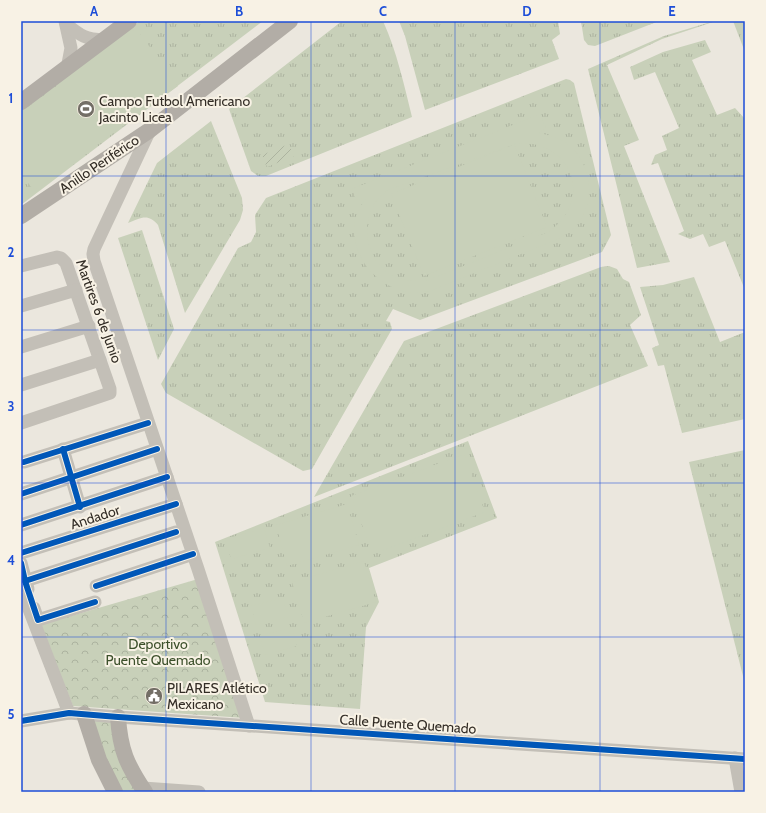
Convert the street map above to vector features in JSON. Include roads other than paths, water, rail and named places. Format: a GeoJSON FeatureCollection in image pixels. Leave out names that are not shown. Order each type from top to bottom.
{"type":"FeatureCollection","features":[{"type":"Feature","properties":{"kind":"main road"},"geometry":{"type":"LineString","coordinates":[[21,102],[129,21]]}},
{"type":"Feature","properties":{"kind":"main road","name":"Anillo Periférico"},"geometry":{"type":"LineString","coordinates":[[21,216],[150,130],[290,21]]}},
{"type":"Feature","properties":{"kind":"main road"},"geometry":{"type":"LineString","coordinates":[[77,713],[115,792]]}},
{"type":"Feature","properties":{"kind":"main road"},"geometry":{"type":"LineString","coordinates":[[118,717],[119,735],[123,752],[129,766],[144,790]]}},
{"type":"Feature","properties":{"kind":"street"},"geometry":{"type":"LineString","coordinates":[[66,22],[84,37],[104,40]]}},
{"type":"Feature","properties":{"kind":"street"},"geometry":{"type":"LineString","coordinates":[[66,22],[71,48],[67,69]]}},
{"type":"Feature","properties":{"kind":"street"},"geometry":{"type":"LineString","coordinates":[[150,130],[93,254],[249,726]]}},
{"type":"Feature","properties":{"kind":"street","name":"Martires 6 de Junio"},"geometry":{"type":"LineString","coordinates":[[21,266],[57,257],[61,258],[66,263],[110,388],[110,393],[21,422]]}},
{"type":"Feature","properties":{"kind":"street"},"geometry":{"type":"LineString","coordinates":[[21,306],[76,290]]}},
{"type":"Feature","properties":{"kind":"street"},"geometry":{"type":"LineString","coordinates":[[21,347],[88,326]]}},
{"type":"Feature","properties":{"kind":"street"},"geometry":{"type":"LineString","coordinates":[[21,385],[100,360]]}},
{"type":"Feature","properties":{"kind":"street"},"geometry":{"type":"LineString","coordinates":[[24,462],[148,423]]}},
{"type":"Feature","properties":{"kind":"street","name":"Andador"},"geometry":{"type":"LineString","coordinates":[[62,449],[80,506]]}},
{"type":"Feature","properties":{"kind":"street"},"geometry":{"type":"LineString","coordinates":[[21,494],[157,449]]}},
{"type":"Feature","properties":{"kind":"street","name":"Andador"},"geometry":{"type":"LineString","coordinates":[[21,525],[167,478]]}},
{"type":"Feature","properties":{"kind":"street","name":"Andador"},"geometry":{"type":"LineString","coordinates":[[21,553],[176,504]]}},
{"type":"Feature","properties":{"kind":"street"},"geometry":{"type":"LineString","coordinates":[[25,581],[176,532]]}},
{"type":"Feature","properties":{"kind":"street"},"geometry":{"type":"LineString","coordinates":[[96,586],[193,554]]}},
{"type":"Feature","properties":{"kind":"street"},"geometry":{"type":"LineString","coordinates":[[21,563],[25,581],[25,598],[77,713]]}},
{"type":"Feature","properties":{"kind":"street"},"geometry":{"type":"LineString","coordinates":[[25,598],[38,620],[95,602]]}},
{"type":"Feature","properties":{"kind":"street","name":"Calle Puente Quemado"},"geometry":{"type":"LineString","coordinates":[[21,721],[77,713],[740,759]]}},
{"type":"Feature","properties":{"kind":"street"},"geometry":{"type":"LineString","coordinates":[[740,759],[741,792]]}},
{"type":"Feature","properties":{"kind":"street"},"geometry":{"type":"LineString","coordinates":[[144,790],[199,792]]}},
{"type":"Feature","properties":{"kind":"place","name":"Campo Futbol Americano Jacinto Licea"},"geometry":{"type":"Point","coordinates":[86,109]}},
{"type":"Feature","properties":{"kind":"place","name":"PILARES Atlético Mexicano"},"geometry":{"type":"Point","coordinates":[154,696]}},
{"type":"Feature","properties":{"kind":"park label","name":"Deportivo Puente Quemado"},"geometry":{"type":"Point","coordinates":[158,652]}}]}
